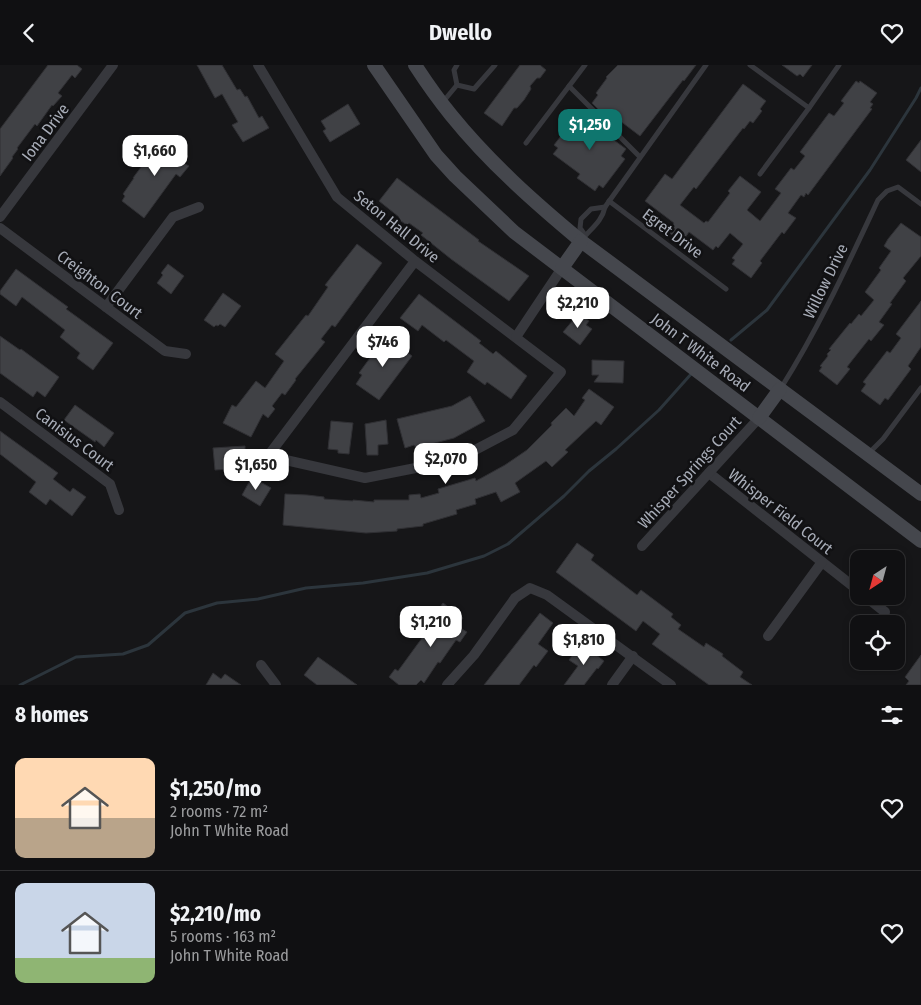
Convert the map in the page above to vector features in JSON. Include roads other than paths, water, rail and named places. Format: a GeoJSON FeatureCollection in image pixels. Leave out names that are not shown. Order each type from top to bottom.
{"type":"FeatureCollection","features":[{"type":"Feature","properties":{"kind":"main road","name":"John T White Road"},"geometry":{"type":"LineString","coordinates":[[374,65],[420,134],[456,176],[514,232],[921,541]]}},
{"type":"Feature","properties":{"kind":"main road","name":"John T White Road"},"geometry":{"type":"LineString","coordinates":[[415,65],[442,104],[485,155],[528,196],[867,455],[921,494]]}},
{"type":"Feature","properties":{"kind":"main road"},"geometry":{"type":"LineString","coordinates":[[562,268],[583,238]]}},
{"type":"Feature","properties":{"kind":"main road"},"geometry":{"type":"LineString","coordinates":[[759,417],[780,389]]}},
{"type":"Feature","properties":{"kind":"street","name":"Iona Drive"},"geometry":{"type":"LineString","coordinates":[[0,217],[113,65]]}},
{"type":"Feature","properties":{"kind":"street","name":"Seton Hall Drive"},"geometry":{"type":"LineString","coordinates":[[258,65],[337,197],[415,261],[561,372],[513,430],[456,460],[365,478],[268,456],[415,261]]}},
{"type":"Feature","properties":{"kind":"street"},"geometry":{"type":"LineString","coordinates":[[106,307],[173,217],[199,207]]}},
{"type":"Feature","properties":{"kind":"street","name":"Creighton Court"},"geometry":{"type":"LineString","coordinates":[[0,229],[164,351],[186,353]]}},
{"type":"Feature","properties":{"kind":"street"},"geometry":{"type":"LineString","coordinates":[[516,337],[562,268]]}},
{"type":"Feature","properties":{"kind":"street","name":"Canisius Court"},"geometry":{"type":"LineString","coordinates":[[0,402],[110,484],[119,510]]}},
{"type":"Feature","properties":{"kind":"street","name":"Whisper Springs Court"},"geometry":{"type":"LineString","coordinates":[[642,546],[759,417]]}},
{"type":"Feature","properties":{"kind":"street","name":"Whisper Field Court"},"geometry":{"type":"LineString","coordinates":[[708,473],[850,584]]}},
{"type":"Feature","properties":{"kind":"street"},"geometry":{"type":"LineString","coordinates":[[768,636],[822,562]]}},
{"type":"Feature","properties":{"kind":"street"},"geometry":{"type":"LineString","coordinates":[[446,685],[474,655],[515,598],[530,588],[547,595],[671,685]]}},
{"type":"Feature","properties":{"kind":"street"},"geometry":{"type":"LineString","coordinates":[[876,605],[885,612]]}},
{"type":"Feature","properties":{"kind":"street"},"geometry":{"type":"LineString","coordinates":[[612,685],[632,657]]}},
{"type":"Feature","properties":{"kind":"street"},"geometry":{"type":"LineString","coordinates":[[261,665],[276,685]]}},
{"type":"Feature","properties":{"kind":"lane"},"geometry":{"type":"LineString","coordinates":[[442,104],[457,85],[454,70],[457,65]]}},
{"type":"Feature","properties":{"kind":"lane"},"geometry":{"type":"LineString","coordinates":[[457,85],[474,89],[495,65]]}},
{"type":"Feature","properties":{"kind":"lane"},"geometry":{"type":"LineString","coordinates":[[526,143],[584,65]]}},
{"type":"Feature","properties":{"kind":"lane"},"geometry":{"type":"LineString","coordinates":[[606,207],[591,209],[581,219],[580,228],[583,238],[604,215],[609,201],[706,65]]}},
{"type":"Feature","properties":{"kind":"lane"},"geometry":{"type":"LineString","coordinates":[[750,65],[809,108]]}},
{"type":"Feature","properties":{"kind":"lane"},"geometry":{"type":"LineString","coordinates":[[760,174],[839,65]]}},
{"type":"Feature","properties":{"kind":"lane"},"geometry":{"type":"LineString","coordinates":[[569,86],[640,157]]}},
{"type":"Feature","properties":{"kind":"lane","name":"Willow Drive"},"geometry":{"type":"LineString","coordinates":[[780,389],[828,305],[878,200],[887,191],[898,187],[921,204]]}},
{"type":"Feature","properties":{"kind":"lane","name":"Egret Drive"},"geometry":{"type":"LineString","coordinates":[[609,201],[726,289]]}},
{"type":"Feature","properties":{"kind":"lane"},"geometry":{"type":"LineString","coordinates":[[867,455],[883,439],[921,388]]}},
{"type":"Feature","properties":{"kind":"waterway"},"geometry":{"type":"LineString","coordinates":[[731,340],[767,310],[870,170],[921,88]]}},
{"type":"Feature","properties":{"kind":"waterway"},"geometry":{"type":"LineString","coordinates":[[20,685],[76,657],[123,654],[148,645],[185,613],[217,603],[258,599],[306,588],[363,583],[427,573],[484,556],[508,544],[564,496],[589,471],[659,410],[692,373]]}}]}
